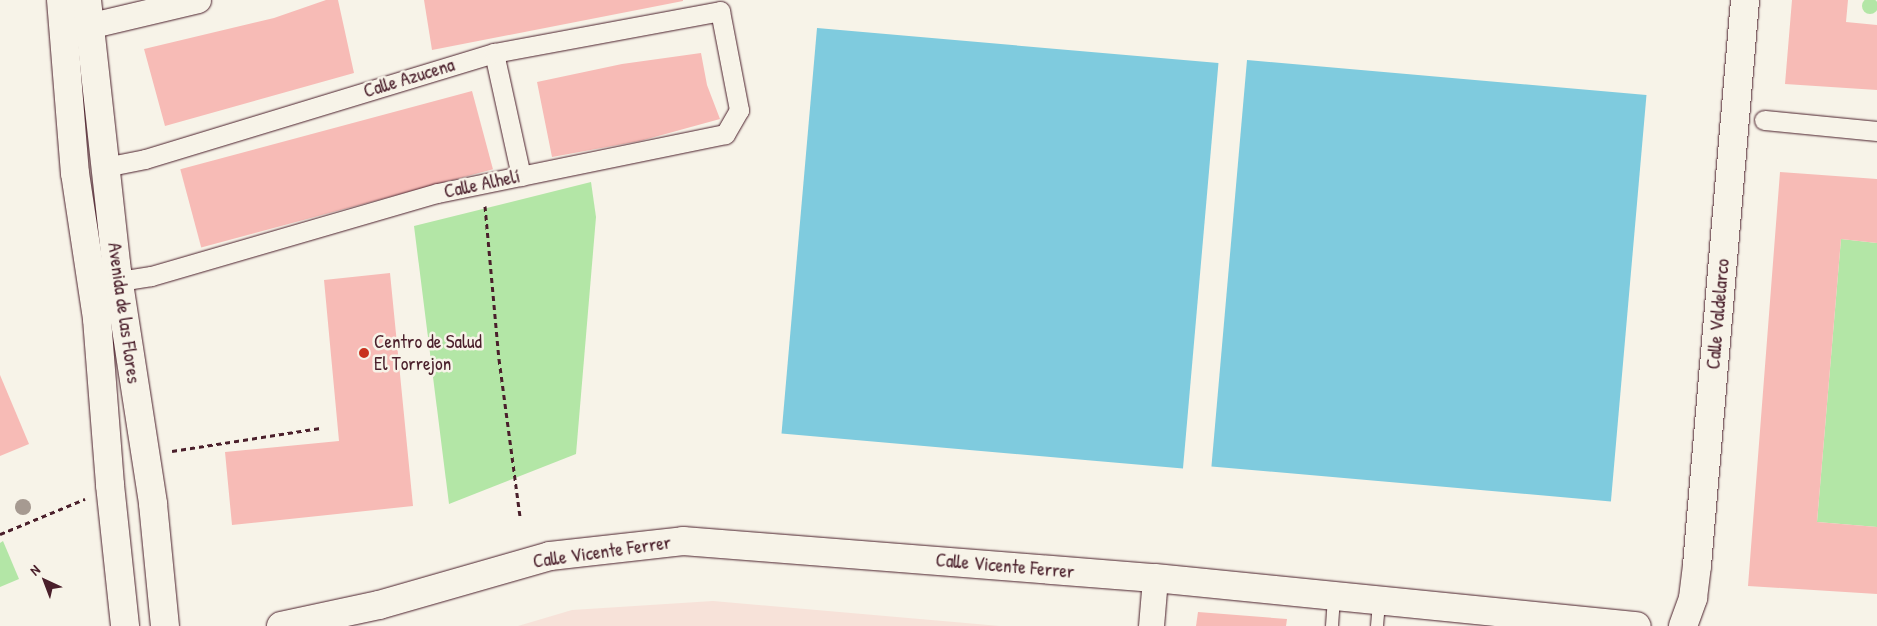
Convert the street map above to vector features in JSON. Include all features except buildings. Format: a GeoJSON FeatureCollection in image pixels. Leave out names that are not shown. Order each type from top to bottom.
{"type":"FeatureCollection","features":[{"type":"Feature","properties":{"kind":"street","name":"Avenida de las Flores"},"geometry":{"type":"LineString","coordinates":[[61,0],[79,21],[105,167],[119,281],[153,504],[164,624]]}},
{"type":"Feature","properties":{"kind":"street"},"geometry":{"type":"LineString","coordinates":[[79,21],[198,0]]}},
{"type":"Feature","properties":{"kind":"street","name":"Calle Valdelarco"},"geometry":{"type":"LineString","coordinates":[[1683,626],[1694,598],[1745,0]]}},
{"type":"Feature","properties":{"kind":"street","name":"Calle Azucena"},"geometry":{"type":"LineString","coordinates":[[105,167],[145,159],[494,53],[720,11]]}},
{"type":"Feature","properties":{"kind":"street","name":"Calle Alhelí"},"geometry":{"type":"LineString","coordinates":[[119,281],[151,276],[437,193],[725,134],[739,110],[720,11]]}},
{"type":"Feature","properties":{"kind":"street","name":"Avenida de las Flores"},"geometry":{"type":"LineString","coordinates":[[79,21],[75,173],[97,319],[125,626]]}},
{"type":"Feature","properties":{"kind":"street"},"geometry":{"type":"LineString","coordinates":[[494,53],[522,176]]}},
{"type":"Feature","properties":{"kind":"street"},"geometry":{"type":"LineString","coordinates":[[1764,120],[1877,131]]}},
{"type":"Feature","properties":{"kind":"street","name":"Avenida de las Flores"},"geometry":{"type":"LineString","coordinates":[[116,541],[142,560],[164,624]]}},
{"type":"Feature","properties":{"kind":"street","name":"Calle Vicente Ferrer"},"geometry":{"type":"LineString","coordinates":[[281,626],[379,604],[550,556],[683,541],[1156,578],[1334,596],[1378,613],[1638,626]]}},
{"type":"Feature","properties":{"kind":"street"},"geometry":{"type":"LineString","coordinates":[[1151,626],[1156,578]]}},
{"type":"Feature","properties":{"kind":"street","name":"Calle Vicente Ferrer"},"geometry":{"type":"LineString","coordinates":[[338,626],[379,604]]}},
{"type":"Feature","properties":{"kind":"lane"},"geometry":{"type":"LineString","coordinates":[[1332,626],[1334,596]]}},
{"type":"Feature","properties":{"kind":"path"},"geometry":{"type":"LineString","coordinates":[[482,183],[499,359],[520,516]]}},
{"type":"Feature","properties":{"kind":"path"},"geometry":{"type":"LineString","coordinates":[[169,452],[320,428]]}},
{"type":"Feature","properties":{"kind":"path"},"geometry":{"type":"LineString","coordinates":[[0,534],[86,499]]}},
{"type":"Feature","properties":{"kind":"shaded area"},"geometry":{"type":"Polygon","coordinates":[[[713,601],[1000,626],[518,626],[572,610],[713,601]]]}},
{"type":"Feature","properties":{"kind":"green space"},"geometry":{"type":"Polygon","coordinates":[[[1870,-2],[1878,6],[1870,14],[1862,6],[1870,-2]]]}},
{"type":"Feature","properties":{"kind":"green space"},"geometry":{"type":"Polygon","coordinates":[[[591,182],[596,217],[576,454],[449,504],[414,226],[591,182]]]}},
{"type":"Feature","properties":{"kind":"green space"},"geometry":{"type":"Polygon","coordinates":[[[1841,239],[1877,243],[1877,527],[1817,522],[1841,239]]]}},
{"type":"Feature","properties":{"kind":"green space"},"geometry":{"type":"Polygon","coordinates":[[[3,541],[19,579],[0,587],[0,543],[3,541]]]}},
{"type":"Feature","properties":{"kind":"water"},"geometry":{"type":"Polygon","coordinates":[[[817,28],[1218,63],[1183,469],[782,433],[817,28]]]}},
{"type":"Feature","properties":{"kind":"water"},"geometry":{"type":"Polygon","coordinates":[[[1247,60],[1646,95],[1611,501],[1211,466],[1247,60]]]}},
{"type":"Feature","properties":{"kind":"place","name":"Centro de Salud El Torrejon"},"geometry":{"type":"Point","coordinates":[364,353]}}]}
